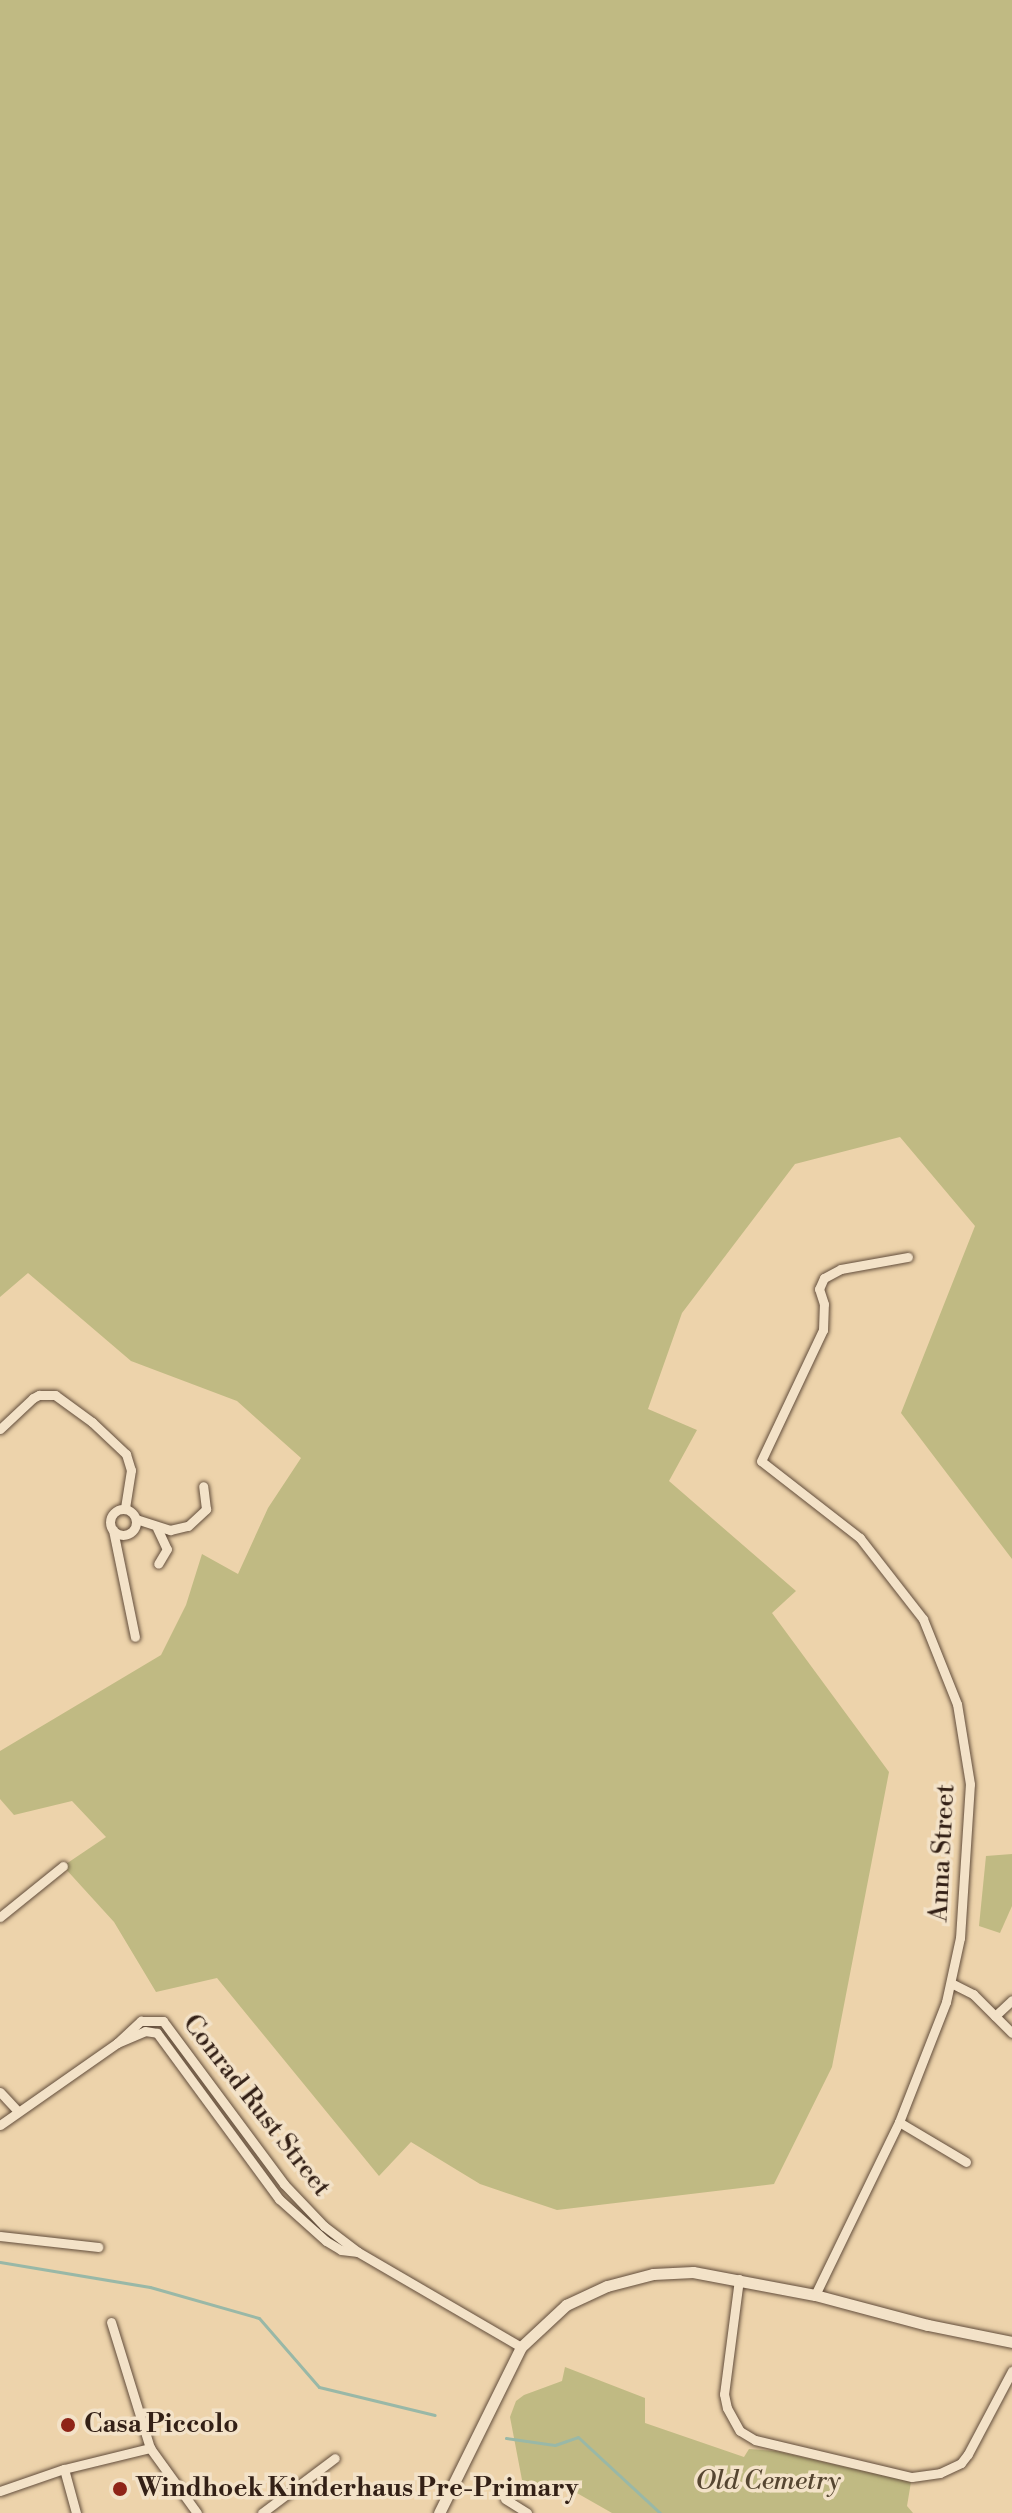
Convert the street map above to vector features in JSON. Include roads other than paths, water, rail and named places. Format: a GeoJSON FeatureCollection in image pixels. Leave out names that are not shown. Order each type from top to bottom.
{"type":"FeatureCollection","features":[{"type":"Feature","properties":{"kind":"street","name":"Anna Street"},"geometry":{"type":"LineString","coordinates":[[815,2295],[899,2122],[935,2037],[960,1938],[970,1784],[957,1704],[940,1653],[923,1619],[860,1538],[761,1461],[823,1330],[824,1304],[819,1289],[824,1278],[841,1269],[908,1257]]}},
{"type":"Feature","properties":{"kind":"street"},"geometry":{"type":"LineString","coordinates":[[0,1429],[33,1398],[55,1395],[101,1430],[126,1454],[131,1470],[125,1509],[111,1518],[135,1637]]}},
{"type":"Feature","properties":{"kind":"street"},"geometry":{"type":"LineString","coordinates":[[125,1509],[136,1519],[157,1528],[182,1528],[201,1517],[207,1500],[203,1486]]}},
{"type":"Feature","properties":{"kind":"street"},"geometry":{"type":"LineString","coordinates":[[113,1530],[120,1535],[129,1534],[135,1528],[136,1519]]}},
{"type":"Feature","properties":{"kind":"street"},"geometry":{"type":"LineString","coordinates":[[157,1528],[167,1549],[158,1564]]}},
{"type":"Feature","properties":{"kind":"street"},"geometry":{"type":"LineString","coordinates":[[0,1917],[63,1866]]}},
{"type":"Feature","properties":{"kind":"street"},"geometry":{"type":"LineString","coordinates":[[951,1983],[973,1994],[1012,2033]]}},
{"type":"Feature","properties":{"kind":"street"},"geometry":{"type":"LineString","coordinates":[[995,2016],[1012,2000]]}},
{"type":"Feature","properties":{"kind":"street","name":"Conrad Rust Street"},"geometry":{"type":"LineString","coordinates":[[117,2043],[141,2021],[163,2021],[284,2184],[313,2216],[358,2252],[521,2347]]}},
{"type":"Feature","properties":{"kind":"street","name":"Conrad Rust Street"},"geometry":{"type":"LineString","coordinates":[[117,2043],[145,2031],[161,2037],[257,2174],[279,2199],[326,2241],[341,2250],[358,2252]]}},
{"type":"Feature","properties":{"kind":"street"},"geometry":{"type":"LineString","coordinates":[[0,2125],[17,2110],[117,2043]]}},
{"type":"Feature","properties":{"kind":"street"},"geometry":{"type":"LineString","coordinates":[[0,2092],[17,2110]]}},
{"type":"Feature","properties":{"kind":"street"},"geometry":{"type":"LineString","coordinates":[[899,2122],[966,2162]]}},
{"type":"Feature","properties":{"kind":"street"},"geometry":{"type":"LineString","coordinates":[[0,2236],[98,2247]]}},
{"type":"Feature","properties":{"kind":"street"},"geometry":{"type":"LineString","coordinates":[[439,2513],[521,2347],[566,2305],[607,2286],[653,2274],[693,2272],[815,2295],[928,2325],[1012,2342]]}},
{"type":"Feature","properties":{"kind":"street"},"geometry":{"type":"LineString","coordinates":[[739,2279],[724,2394],[727,2408],[740,2431],[755,2440],[912,2477],[940,2473],[961,2463],[968,2454],[1012,2371]]}},
{"type":"Feature","properties":{"kind":"street"},"geometry":{"type":"LineString","coordinates":[[111,2322],[150,2448],[197,2513]]}},
{"type":"Feature","properties":{"kind":"street"},"geometry":{"type":"LineString","coordinates":[[0,2491],[64,2469],[150,2448]]}},
{"type":"Feature","properties":{"kind":"street"},"geometry":{"type":"LineString","coordinates":[[262,2513],[335,2458]]}},
{"type":"Feature","properties":{"kind":"street"},"geometry":{"type":"LineString","coordinates":[[64,2469],[76,2513]]}},
{"type":"Feature","properties":{"kind":"street"},"geometry":{"type":"LineString","coordinates":[[505,2499],[527,2513]]}},
{"type":"Feature","properties":{"kind":"waterway"},"geometry":{"type":"LineString","coordinates":[[0,2262],[150,2287],[259,2318],[319,2387],[435,2415]]}},
{"type":"Feature","properties":{"kind":"waterway"},"geometry":{"type":"LineString","coordinates":[[506,2438],[555,2445],[578,2437],[660,2513]]}},
{"type":"Feature","properties":{"kind":"place","name":"Casa Piccolo"},"geometry":{"type":"Point","coordinates":[68,2425]}},
{"type":"Feature","properties":{"kind":"place","name":"Windhoek Kinderhaus Pre-Primary"},"geometry":{"type":"Point","coordinates":[120,2489]}},
{"type":"Feature","properties":{"kind":"park label","name":"Old Cemetry"},"geometry":{"type":"Point","coordinates":[768,2482]}}]}
